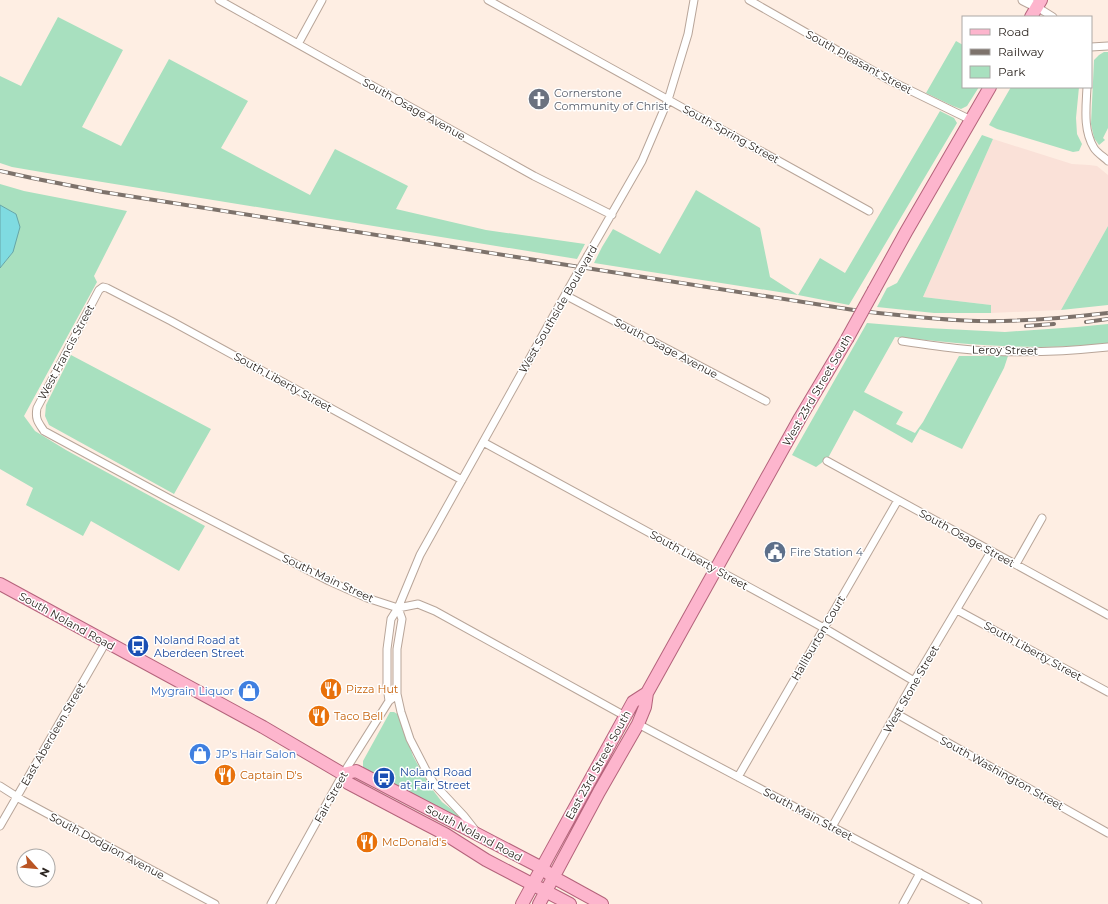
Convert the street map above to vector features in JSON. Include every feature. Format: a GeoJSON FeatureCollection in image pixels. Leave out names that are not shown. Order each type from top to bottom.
{"type":"FeatureCollection","features":[{"type":"Feature","properties":{"kind":"main road","name":"West 23rd Street South"},"geometry":{"type":"LineString","coordinates":[[647,693],[800,418],[989,88]]}},
{"type":"Feature","properties":{"kind":"main road","name":"South Noland Road"},"geometry":{"type":"LineString","coordinates":[[0,584],[263,727],[343,774],[348,783],[433,828],[486,860],[570,904]]}},
{"type":"Feature","properties":{"kind":"main road","name":"East 23rd Street South"},"geometry":{"type":"LineString","coordinates":[[522,904],[633,702],[647,693]]}},
{"type":"Feature","properties":{"kind":"main road","name":"East 23rd Street South"},"geometry":{"type":"LineString","coordinates":[[539,904],[599,792],[638,724],[645,707],[647,693]]}},
{"type":"Feature","properties":{"kind":"main road","name":"South Noland Road"},"geometry":{"type":"LineString","coordinates":[[343,774],[356,771],[542,868],[553,877],[602,904]]}},
{"type":"Feature","properties":{"kind":"street","name":"South Osage Avenue"},"geometry":{"type":"LineString","coordinates":[[219,0],[534,176],[612,215]]}},
{"type":"Feature","properties":{"kind":"street"},"geometry":{"type":"LineString","coordinates":[[298,44],[322,0]]}},
{"type":"Feature","properties":{"kind":"street","name":"South Spring Street"},"geometry":{"type":"LineString","coordinates":[[488,0],[869,211]]}},
{"type":"Feature","properties":{"kind":"street","name":"West Southside Boulevard"},"geometry":{"type":"LineString","coordinates":[[389,701],[387,686],[387,649],[391,619],[398,608],[420,555],[574,279],[642,161],[668,100],[688,34],[694,0]]}},
{"type":"Feature","properties":{"kind":"street","name":"South Pleasant Street"},"geometry":{"type":"LineString","coordinates":[[749,0],[891,81],[971,120]]}},
{"type":"Feature","properties":{"kind":"street"},"geometry":{"type":"LineString","coordinates":[[1023,0],[1051,16]]}},
{"type":"Feature","properties":{"kind":"street"},"geometry":{"type":"LineString","coordinates":[[1092,47],[1108,46]]}},
{"type":"Feature","properties":{"kind":"street"},"geometry":{"type":"LineString","coordinates":[[1087,88],[1085,120],[1090,139],[1095,150],[1108,161]]}},
{"type":"Feature","properties":{"kind":"street","name":"West Francis Street"},"geometry":{"type":"LineString","coordinates":[[37,420],[37,408],[99,290],[103,287]]}},
{"type":"Feature","properties":{"kind":"street","name":"South Liberty Street"},"geometry":{"type":"LineString","coordinates":[[103,287],[112,290],[171,321],[462,480]]}},
{"type":"Feature","properties":{"kind":"street","name":"South Osage Avenue"},"geometry":{"type":"LineString","coordinates":[[565,295],[766,401]]}},
{"type":"Feature","properties":{"kind":"street","name":"Leroy Street"},"geometry":{"type":"LineString","coordinates":[[902,342],[962,349],[1023,352],[1108,348]]}},
{"type":"Feature","properties":{"kind":"street","name":"South Main Street"},"geometry":{"type":"LineString","coordinates":[[37,420],[44,432],[329,582],[367,598],[398,608],[418,604],[435,611],[625,716]]}},
{"type":"Feature","properties":{"kind":"street","name":"South Liberty Street"},"geometry":{"type":"LineString","coordinates":[[483,442],[824,628],[914,681]]}},
{"type":"Feature","properties":{"kind":"street","name":"South Osage Street"},"geometry":{"type":"LineString","coordinates":[[827,461],[1108,615]]}},
{"type":"Feature","properties":{"kind":"street","name":"Halliburton Court"},"geometry":{"type":"LineString","coordinates":[[738,777],[898,500]]}},
{"type":"Feature","properties":{"kind":"street"},"geometry":{"type":"LineString","coordinates":[[1016,564],[1042,518]]}},
{"type":"Feature","properties":{"kind":"street","name":"West Stone Street"},"geometry":{"type":"LineString","coordinates":[[832,827],[914,681],[989,555],[993,552]]}},
{"type":"Feature","properties":{"kind":"street"},"geometry":{"type":"LineString","coordinates":[[398,608],[402,619],[397,649],[397,694],[410,739],[428,774],[440,791],[468,820],[479,835]]}},
{"type":"Feature","properties":{"kind":"street","name":"South Liberty Street"},"geometry":{"type":"LineString","coordinates":[[957,610],[1108,692]]}},
{"type":"Feature","properties":{"kind":"street","name":"East Aberdeen Street"},"geometry":{"type":"LineString","coordinates":[[0,826],[106,642]]}},
{"type":"Feature","properties":{"kind":"street","name":"Fair Street"},"geometry":{"type":"LineString","coordinates":[[271,904],[343,774],[389,701],[397,694]]}},
{"type":"Feature","properties":{"kind":"street","name":"South Washington Street"},"geometry":{"type":"LineString","coordinates":[[896,714],[1108,833]]}},
{"type":"Feature","properties":{"kind":"street","name":"South Main Street"},"geometry":{"type":"LineString","coordinates":[[638,724],[978,904]]}},
{"type":"Feature","properties":{"kind":"street","name":"South Dodgion Avenue"},"geometry":{"type":"LineString","coordinates":[[0,786],[17,797],[214,904]]}},
{"type":"Feature","properties":{"kind":"street"},"geometry":{"type":"LineString","coordinates":[[903,904],[920,873]]}},
{"type":"Feature","properties":{"kind":"shaded area"},"geometry":{"type":"Polygon","coordinates":[[[993,139],[1072,164],[1097,166],[1108,175],[1108,226],[1061,310],[991,313],[991,305],[923,297],[993,139]]]}},
{"type":"Feature","properties":{"kind":"green space"},"geometry":{"type":"Polygon","coordinates":[[[58,17],[123,50],[82,127],[121,146],[169,59],[248,101],[221,148],[310,195],[335,149],[408,186],[396,209],[486,230],[585,244],[577,259],[53,174],[12,167],[0,163],[0,76],[21,86],[58,17]]]}},
{"type":"Feature","properties":{"kind":"green space"},"geometry":{"type":"Polygon","coordinates":[[[956,41],[962,44],[962,88],[978,88],[967,106],[961,109],[926,93],[956,41]]]}},
{"type":"Feature","properties":{"kind":"green space"},"geometry":{"type":"Polygon","coordinates":[[[1104,52],[1108,52],[1108,128],[1103,138],[1105,140],[1099,145],[1094,138],[1091,124],[1094,60],[1104,52]]]}},
{"type":"Feature","properties":{"kind":"green space"},"geometry":{"type":"Polygon","coordinates":[[[1010,88],[1079,88],[1076,118],[1077,134],[1082,144],[1079,151],[1073,152],[997,129],[989,125],[1010,88]]]}},
{"type":"Feature","properties":{"kind":"green space"},"geometry":{"type":"Polygon","coordinates":[[[940,111],[954,118],[957,123],[849,305],[798,295],[820,258],[845,273],[940,111]]]}},
{"type":"Feature","properties":{"kind":"green space"},"geometry":{"type":"Polygon","coordinates":[[[982,135],[993,139],[923,297],[991,305],[991,313],[934,313],[877,307],[887,288],[897,283],[982,135]]]}},
{"type":"Feature","properties":{"kind":"green space"},"geometry":{"type":"Polygon","coordinates":[[[0,184],[24,191],[127,211],[94,276],[97,282],[24,416],[35,431],[66,450],[205,526],[179,571],[91,521],[83,536],[26,505],[33,488],[0,469],[0,268],[13,252],[16,214],[0,205],[0,184]]]}},
{"type":"Feature","properties":{"kind":"green space"},"geometry":{"type":"Polygon","coordinates":[[[696,190],[760,228],[770,277],[798,295],[594,263],[613,229],[660,254],[696,190]]]}},
{"type":"Feature","properties":{"kind":"green space"},"geometry":{"type":"Polygon","coordinates":[[[1108,226],[1108,305],[1061,310],[1108,226]]]}},
{"type":"Feature","properties":{"kind":"green space"},"geometry":{"type":"Polygon","coordinates":[[[867,323],[1005,332],[1108,324],[1108,343],[1081,346],[1028,347],[895,337],[864,392],[903,412],[896,424],[915,433],[923,422],[959,356],[1008,356],[1004,368],[962,449],[920,429],[912,443],[854,410],[828,458],[816,467],[792,455],[867,323]]]}},
{"type":"Feature","properties":{"kind":"green space"},"geometry":{"type":"Polygon","coordinates":[[[71,355],[211,429],[174,494],[49,425],[45,416],[46,405],[71,355]]]}},
{"type":"Feature","properties":{"kind":"green space"},"geometry":{"type":"Polygon","coordinates":[[[390,712],[394,712],[399,715],[413,756],[429,785],[442,802],[459,815],[456,818],[366,771],[363,767],[363,761],[390,712]]]}},
{"type":"Feature","properties":{"kind":"water"},"geometry":{"type":"Polygon","coordinates":[[[0,205],[16,214],[20,227],[13,252],[0,268],[0,205]]]}},
{"type":"Feature","properties":{"kind":"railway"},"geometry":{"type":"LineString","coordinates":[[0,171],[103,192],[860,311],[948,320],[978,321],[1043,319],[1108,313]]}},
{"type":"Feature","properties":{"kind":"railway"},"geometry":{"type":"LineString","coordinates":[[1086,322],[1108,319]]}},
{"type":"Feature","properties":{"kind":"railway"},"geometry":{"type":"LineString","coordinates":[[1026,326],[1054,324]]}},
{"type":"Feature","properties":{"kind":"place","name":"Cornerstone Community of Christ"},"geometry":{"type":"Point","coordinates":[539,99]}},
{"type":"Feature","properties":{"kind":"place","name":"Fire Station 4"},"geometry":{"type":"Point","coordinates":[775,552]}},
{"type":"Feature","properties":{"kind":"place","name":"Noland Road at Aberdeen Street"},"geometry":{"type":"Point","coordinates":[138,646]}},
{"type":"Feature","properties":{"kind":"place","name":"Pizza Hut"},"geometry":{"type":"Point","coordinates":[331,689]}},
{"type":"Feature","properties":{"kind":"place","name":"Mygrain Liquor"},"geometry":{"type":"Point","coordinates":[249,691]}},
{"type":"Feature","properties":{"kind":"place","name":"Taco Bell"},"geometry":{"type":"Point","coordinates":[319,716]}},
{"type":"Feature","properties":{"kind":"place","name":"JP's Hair Salon"},"geometry":{"type":"Point","coordinates":[200,754]}},
{"type":"Feature","properties":{"kind":"place","name":"Captain D's"},"geometry":{"type":"Point","coordinates":[225,775]}},
{"type":"Feature","properties":{"kind":"place","name":"Noland Road at Fair Street"},"geometry":{"type":"Point","coordinates":[384,778]}},
{"type":"Feature","properties":{"kind":"place","name":"McDonald's"},"geometry":{"type":"Point","coordinates":[367,842]}}]}
